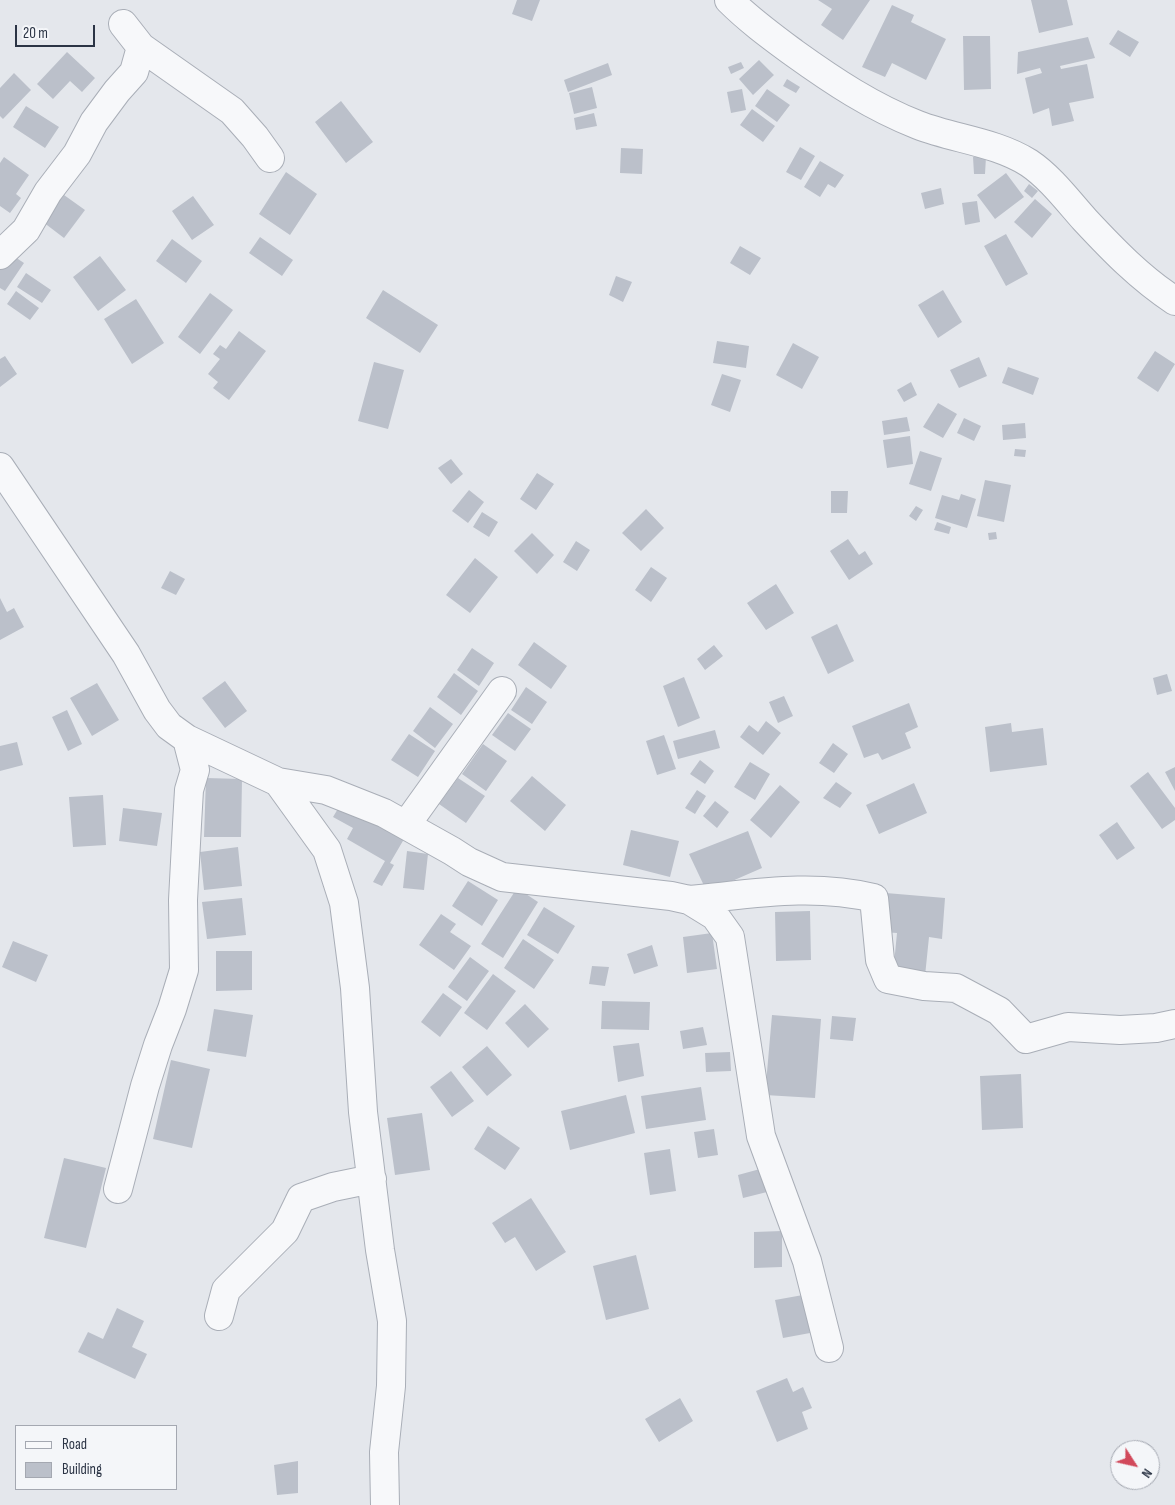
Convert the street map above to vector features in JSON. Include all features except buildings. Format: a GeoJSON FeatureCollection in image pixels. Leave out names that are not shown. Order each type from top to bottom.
{"type":"FeatureCollection","features":[{"type":"Feature","properties":{"kind":"street"},"geometry":{"type":"LineString","coordinates":[[729,0],[771,36],[828,78],[874,106],[920,126],[998,149],[1029,164],[1058,189],[1121,258],[1142,277],[1175,301]]}},
{"type":"Feature","properties":{"kind":"street"},"geometry":{"type":"LineString","coordinates":[[124,24],[141,47],[232,111],[255,136],[270,158]]}},
{"type":"Feature","properties":{"kind":"street"},"geometry":{"type":"LineString","coordinates":[[0,255],[26,230],[48,192],[77,154],[94,122],[134,72],[141,47]]}},
{"type":"Feature","properties":{"kind":"street"},"geometry":{"type":"LineString","coordinates":[[0,467],[126,654],[156,710],[169,726],[187,739],[278,782],[326,790],[384,813],[469,862],[502,877],[671,896],[689,900],[787,890],[849,892],[874,898],[880,960],[888,979],[924,986],[956,988],[999,1011],[1026,1039],[1068,1027],[1120,1030],[1156,1028],[1175,1024]]}},
{"type":"Feature","properties":{"kind":"street"},"geometry":{"type":"LineString","coordinates":[[406,825],[502,691]]}},
{"type":"Feature","properties":{"kind":"street"},"geometry":{"type":"LineString","coordinates":[[118,1189],[145,1086],[184,970],[185,933],[183,900],[186,824],[189,790],[194,770],[187,739]]}},
{"type":"Feature","properties":{"kind":"street"},"geometry":{"type":"LineString","coordinates":[[278,782],[328,850],[344,903],[355,988],[362,1112],[380,1250],[392,1321],[391,1386],[384,1452],[385,1505]]}},
{"type":"Feature","properties":{"kind":"street"},"geometry":{"type":"LineString","coordinates":[[689,900],[715,916],[730,937],[761,1136],[807,1261],[829,1348]]}},
{"type":"Feature","properties":{"kind":"street"},"geometry":{"type":"LineString","coordinates":[[219,1316],[226,1290],[284,1231],[301,1198],[333,1187],[372,1178]]}}]}
